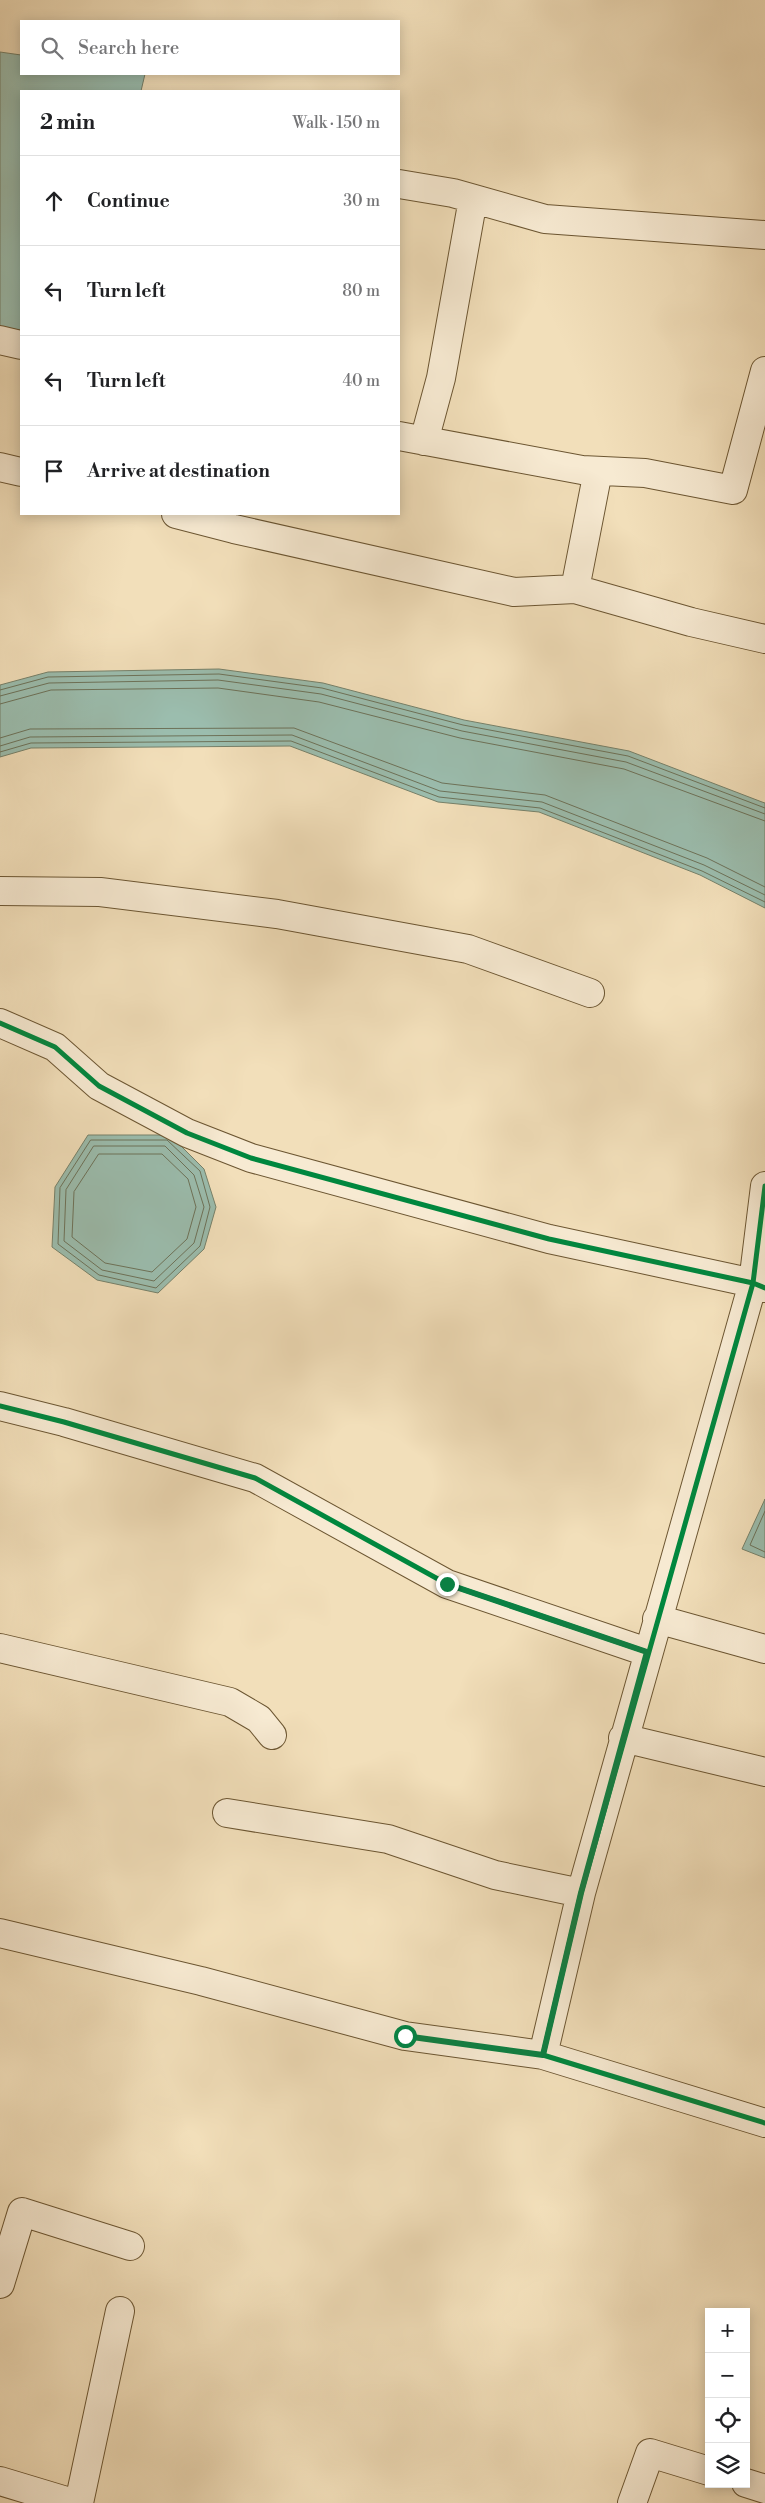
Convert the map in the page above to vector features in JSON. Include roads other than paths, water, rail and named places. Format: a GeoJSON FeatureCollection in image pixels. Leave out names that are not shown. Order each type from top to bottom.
{"type":"FeatureCollection","features":[{"type":"Feature","properties":{"kind":"street"},"geometry":{"type":"LineString","coordinates":[[400,184],[473,199],[545,219],[765,234]]}},
{"type":"Feature","properties":{"kind":"street"},"geometry":{"type":"LineString","coordinates":[[473,199],[441,378],[411,438],[582,470],[645,473],[733,490],[765,371]]}},
{"type":"Feature","properties":{"kind":"street"},"geometry":{"type":"LineString","coordinates":[[0,340],[20,345]]}},
{"type":"Feature","properties":{"kind":"street"},"geometry":{"type":"LineString","coordinates":[[0,467],[20,472]]}},
{"type":"Feature","properties":{"kind":"street"},"geometry":{"type":"LineString","coordinates":[[575,589],[598,471]]}},
{"type":"Feature","properties":{"kind":"street"},"geometry":{"type":"LineString","coordinates":[[180,515],[514,592],[575,589],[691,622],[765,639]]}},
{"type":"Feature","properties":{"kind":"street"},"geometry":{"type":"LineString","coordinates":[[0,891],[100,892],[277,914],[468,949],[590,993]]}},
{"type":"Feature","properties":{"kind":"street"},"geometry":{"type":"LineString","coordinates":[[0,1024],[55,1047],[99,1086],[171,1125],[251,1158],[549,1240],[759,1285]]}},
{"type":"Feature","properties":{"kind":"street"},"geometry":{"type":"LineString","coordinates":[[543,2055],[581,1893],[647,1652],[759,1285],[765,1186]]}},
{"type":"Feature","properties":{"kind":"street"},"geometry":{"type":"LineString","coordinates":[[0,1406],[64,1422],[256,1478],[447,1584],[647,1652]]}},
{"type":"Feature","properties":{"kind":"street"},"geometry":{"type":"LineString","coordinates":[[657,1619],[765,1649]]}},
{"type":"Feature","properties":{"kind":"street"},"geometry":{"type":"LineString","coordinates":[[0,1648],[230,1702],[259,1720],[272,1735]]}},
{"type":"Feature","properties":{"kind":"street"},"geometry":{"type":"LineString","coordinates":[[623,1738],[765,1772]]}},
{"type":"Feature","properties":{"kind":"street"},"geometry":{"type":"LineString","coordinates":[[227,1813],[388,1839],[495,1875],[581,1893]]}},
{"type":"Feature","properties":{"kind":"street"},"geometry":{"type":"LineString","coordinates":[[0,1933],[201,1981],[405,2036],[543,2055],[765,2122]]}},
{"type":"Feature","properties":{"kind":"street"},"geometry":{"type":"LineString","coordinates":[[0,2284],[22,2212],[130,2246]]}},
{"type":"Feature","properties":{"kind":"street"},"geometry":{"type":"LineString","coordinates":[[80,2503],[120,2311]]}},
{"type":"Feature","properties":{"kind":"street"},"geometry":{"type":"LineString","coordinates":[[632,2503],[650,2453],[705,2470]]}},
{"type":"Feature","properties":{"kind":"street"},"geometry":{"type":"LineString","coordinates":[[0,2481],[73,2503]]}},
{"type":"Feature","properties":{"kind":"street"},"geometry":{"type":"LineString","coordinates":[[750,2484],[765,2489]]}},
{"type":"Feature","properties":{"kind":"water"},"geometry":{"type":"Polygon","coordinates":[[[0,52],[20,55],[20,75],[145,75],[141,90],[20,90],[20,330],[0,328],[0,52]]]}},
{"type":"Feature","properties":{"kind":"water"},"geometry":{"type":"Polygon","coordinates":[[[219,669],[323,683],[464,720],[629,751],[765,803],[765,908],[700,875],[539,812],[438,802],[290,746],[31,748],[0,757],[0,685],[48,672],[219,669]]]}},
{"type":"Feature","properties":{"kind":"water"},"geometry":{"type":"Polygon","coordinates":[[[88,1135],[170,1135],[204,1169],[216,1207],[204,1249],[158,1293],[97,1280],[52,1247],[55,1187],[88,1135]]]}},
{"type":"Feature","properties":{"kind":"water"},"geometry":{"type":"Polygon","coordinates":[[[765,1499],[765,1558],[742,1549],[765,1499]]]}}]}
